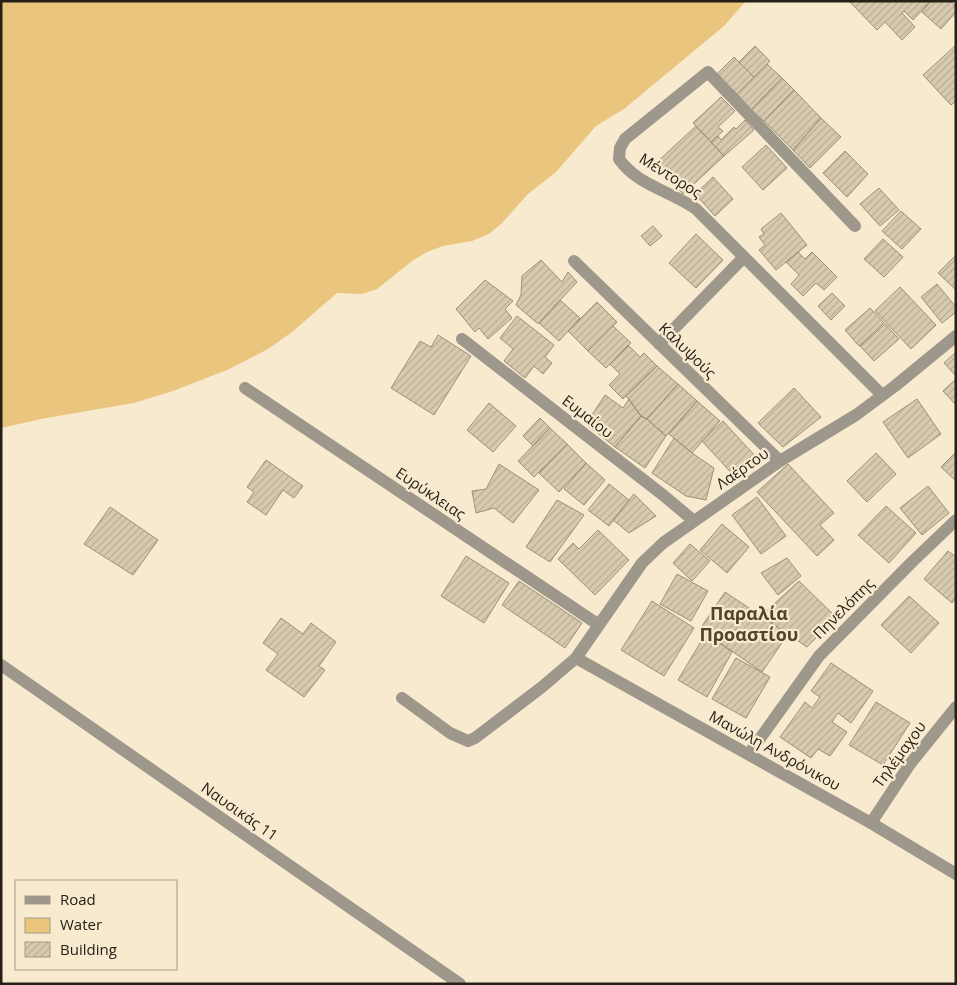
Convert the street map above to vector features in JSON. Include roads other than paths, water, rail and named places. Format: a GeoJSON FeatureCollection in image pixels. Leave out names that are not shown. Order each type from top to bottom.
{"type":"FeatureCollection","features":[{"type":"Feature","properties":{"kind":"street","name":"Μέντορος"},"geometry":{"type":"LineString","coordinates":[[855,226],[708,72],[625,139],[620,148],[619,156],[623,164],[643,180],[696,209],[882,396]]}},
{"type":"Feature","properties":{"kind":"street"},"geometry":{"type":"LineString","coordinates":[[659,344],[744,257]]}},
{"type":"Feature","properties":{"kind":"street","name":"Καλυψούς"},"geometry":{"type":"LineString","coordinates":[[574,262],[780,461]]}},
{"type":"Feature","properties":{"kind":"street","name":"Λαέρτου"},"geometry":{"type":"LineString","coordinates":[[402,698],[450,733],[468,742],[542,687],[576,658],[642,563],[663,543],[780,461],[856,415],[956,336]]}},
{"type":"Feature","properties":{"kind":"street","name":"Ευμαίου"},"geometry":{"type":"LineString","coordinates":[[462,339],[694,521]]}},
{"type":"Feature","properties":{"kind":"street","name":"Ευρύκλειας"},"geometry":{"type":"LineString","coordinates":[[245,388],[599,624]]}},
{"type":"Feature","properties":{"kind":"street","name":"Πηνελόπης"},"geometry":{"type":"LineString","coordinates":[[749,754],[819,656],[956,520]]}},
{"type":"Feature","properties":{"kind":"street","name":"Μανώλη Ανδρόνικου"},"geometry":{"type":"LineString","coordinates":[[576,658],[872,823],[956,874]]}},
{"type":"Feature","properties":{"kind":"street","name":"Ναυσικάς 11"},"geometry":{"type":"LineString","coordinates":[[1,665],[460,984]]}},
{"type":"Feature","properties":{"kind":"street","name":"Τηλέμαχου"},"geometry":{"type":"LineString","coordinates":[[872,823],[910,764],[956,707]]}},
{"type":"Feature","properties":{"kind":"water"},"geometry":{"type":"Polygon","coordinates":[[[1,1],[746,1],[724,26],[624,109],[596,126],[556,172],[528,194],[502,223],[489,234],[472,241],[443,246],[427,252],[412,261],[377,289],[362,294],[337,293],[292,332],[268,349],[227,370],[173,391],[134,403],[46,418],[1,428],[1,1]]]}},
{"type":"Feature","properties":{"kind":"district","name":"Παραλία Προαστίου"},"geometry":{"type":"Point","coordinates":[749,623]}}]}
